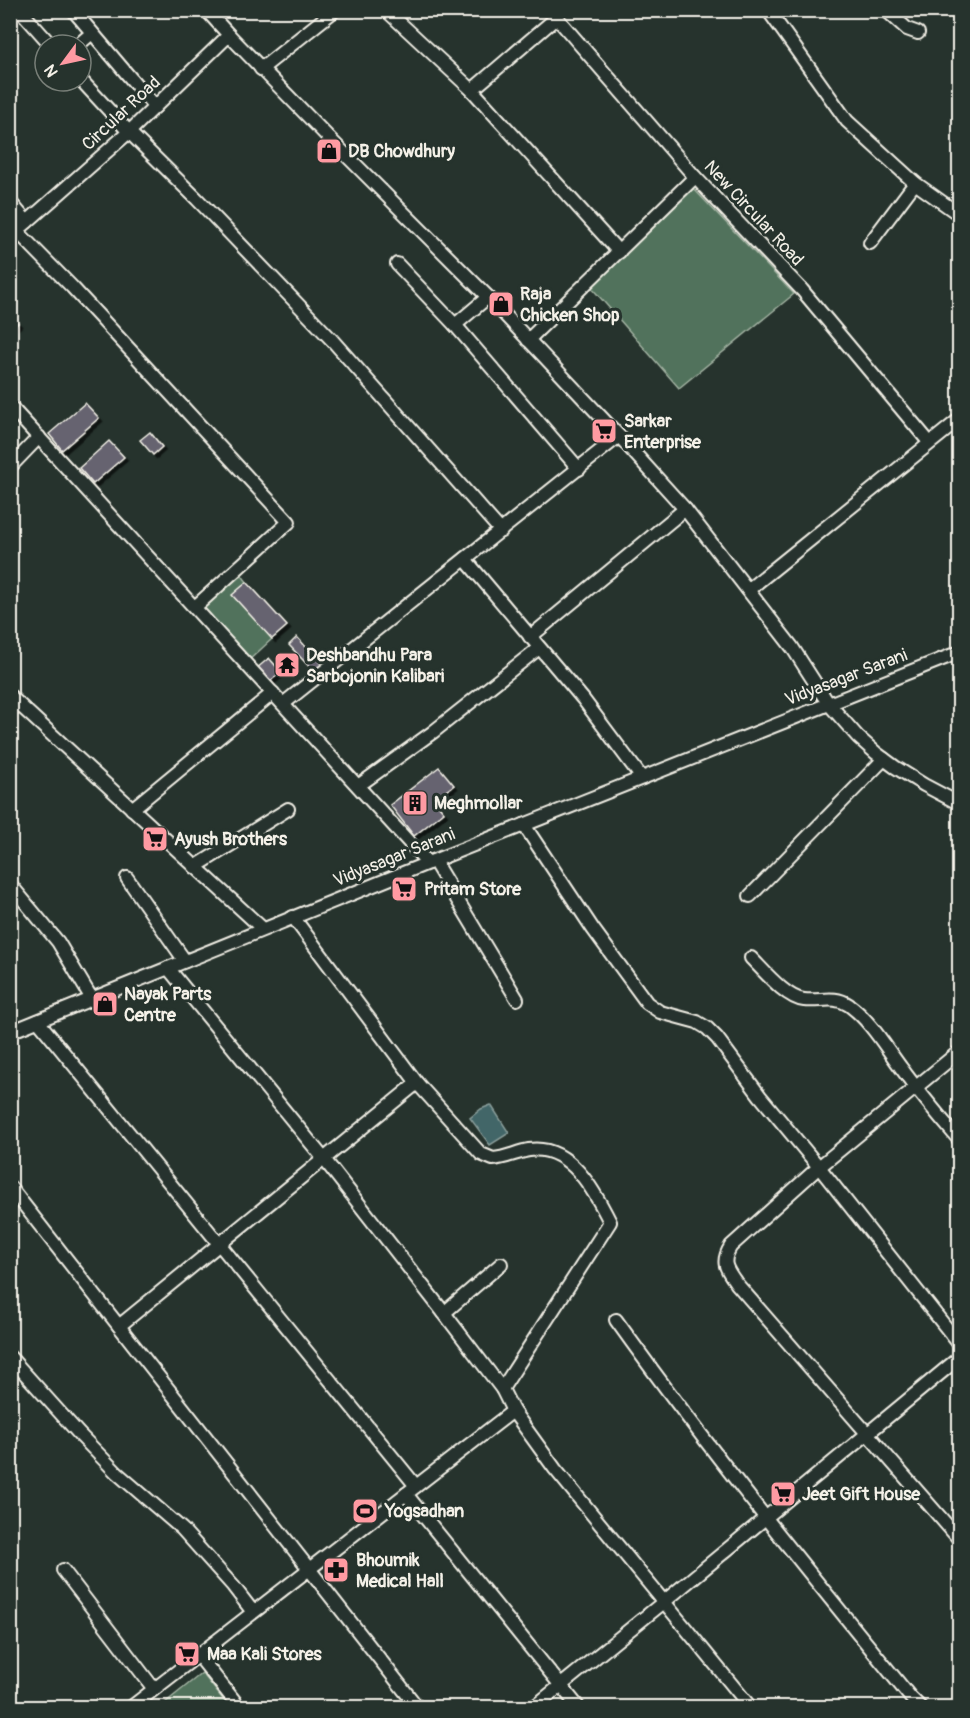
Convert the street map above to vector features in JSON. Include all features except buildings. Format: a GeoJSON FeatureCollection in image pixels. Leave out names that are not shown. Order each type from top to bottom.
{"type":"FeatureCollection","features":[{"type":"Feature","properties":{"kind":"street"},"geometry":{"type":"LineString","coordinates":[[20,10],[40,33]]}},
{"type":"Feature","properties":{"kind":"street"},"geometry":{"type":"LineString","coordinates":[[73,10],[92,33]]}},
{"type":"Feature","properties":{"kind":"street"},"geometry":{"type":"LineString","coordinates":[[261,69],[335,10]]}},
{"type":"Feature","properties":{"kind":"street"},"geometry":{"type":"LineString","coordinates":[[386,10],[472,90],[619,252]]}},
{"type":"Feature","properties":{"kind":"street"},"geometry":{"type":"LineString","coordinates":[[768,10],[847,121],[915,183],[960,215]]}},
{"type":"Feature","properties":{"kind":"street"},"geometry":{"type":"LineString","coordinates":[[886,10],[907,29],[918,33]]}},
{"type":"Feature","properties":{"kind":"street"},"geometry":{"type":"LineString","coordinates":[[209,11],[261,69],[488,297],[685,509],[792,647],[828,703],[858,737],[884,759],[924,785],[960,804]]}},
{"type":"Feature","properties":{"kind":"street"},"geometry":{"type":"LineString","coordinates":[[472,90],[553,14]]}},
{"type":"Feature","properties":{"kind":"street","name":"New Circular Road"},"geometry":{"type":"LineString","coordinates":[[553,14],[695,177],[802,290],[929,442]]}},
{"type":"Feature","properties":{"kind":"street"},"geometry":{"type":"LineString","coordinates":[[93,34],[155,107]]}},
{"type":"Feature","properties":{"kind":"street","name":"Circular Road"},"geometry":{"type":"LineString","coordinates":[[18,230],[129,132],[229,35]]}},
{"type":"Feature","properties":{"kind":"street"},"geometry":{"type":"LineString","coordinates":[[93,93],[332,340],[501,531]]}},
{"type":"Feature","properties":{"kind":"street"},"geometry":{"type":"LineString","coordinates":[[528,340],[695,177]]}},
{"type":"Feature","properties":{"kind":"street"},"geometry":{"type":"LineString","coordinates":[[870,243],[915,183]]}},
{"type":"Feature","properties":{"kind":"street"},"geometry":{"type":"LineString","coordinates":[[10,202],[18,230],[289,522],[195,607]]}},
{"type":"Feature","properties":{"kind":"street"},"geometry":{"type":"LineString","coordinates":[[398,264],[455,325],[579,469]]}},
{"type":"Feature","properties":{"kind":"street"},"geometry":{"type":"LineString","coordinates":[[455,325],[488,297]]}},
{"type":"Feature","properties":{"kind":"street"},"geometry":{"type":"LineString","coordinates":[[10,406],[358,786],[431,862],[517,999]]}},
{"type":"Feature","properties":{"kind":"street"},"geometry":{"type":"LineString","coordinates":[[748,590],[960,419]]}},
{"type":"Feature","properties":{"kind":"street"},"geometry":{"type":"LineString","coordinates":[[283,704],[619,436]]}},
{"type":"Feature","properties":{"kind":"street"},"geometry":{"type":"LineString","coordinates":[[10,466],[39,437]]}},
{"type":"Feature","properties":{"kind":"street"},"geometry":{"type":"LineString","coordinates":[[530,636],[685,509]]}},
{"type":"Feature","properties":{"kind":"street"},"geometry":{"type":"LineString","coordinates":[[465,559],[583,699],[642,778]]}},
{"type":"Feature","properties":{"kind":"street"},"geometry":{"type":"LineString","coordinates":[[358,786],[433,732],[540,648]]}},
{"type":"Feature","properties":{"kind":"street","name":"Vidyasagar Sarani"},"geometry":{"type":"LineString","coordinates":[[10,1032],[960,652]]}},
{"type":"Feature","properties":{"kind":"street"},"geometry":{"type":"LineString","coordinates":[[132,809],[273,693]]}},
{"type":"Feature","properties":{"kind":"street"},"geometry":{"type":"LineString","coordinates":[[10,696],[263,930]]}},
{"type":"Feature","properties":{"kind":"street"},"geometry":{"type":"LineString","coordinates":[[750,896],[884,759]]}},
{"type":"Feature","properties":{"kind":"street"},"geometry":{"type":"LineString","coordinates":[[195,867],[288,809]]}},
{"type":"Feature","properties":{"kind":"street"},"geometry":{"type":"LineString","coordinates":[[524,825],[593,929],[646,1003],[660,1012],[697,1022],[717,1038],[760,1096],[960,1345]]}},
{"type":"Feature","properties":{"kind":"street"},"geometry":{"type":"LineString","coordinates":[[127,878],[185,961]]}},
{"type":"Feature","properties":{"kind":"street"},"geometry":{"type":"LineString","coordinates":[[10,884],[58,942],[92,999]]}},
{"type":"Feature","properties":{"kind":"street"},"geometry":{"type":"LineString","coordinates":[[293,917],[417,1083],[482,1154],[488,1158],[500,1159],[531,1149],[561,1156],[574,1167],[588,1185],[601,1203],[610,1222],[502,1389]]}},
{"type":"Feature","properties":{"kind":"street"},"geometry":{"type":"LineString","coordinates":[[751,958],[786,992],[794,996],[803,1000],[830,998],[850,1006],[863,1018],[960,1141]]}},
{"type":"Feature","properties":{"kind":"street"},"geometry":{"type":"LineString","coordinates":[[168,968],[324,1159],[444,1313],[502,1389],[513,1411],[555,1469],[751,1707]]}},
{"type":"Feature","properties":{"kind":"street"},"geometry":{"type":"LineString","coordinates":[[38,1021],[219,1244],[579,1707]]}},
{"type":"Feature","properties":{"kind":"street"},"geometry":{"type":"LineString","coordinates":[[960,1051],[819,1167],[731,1246],[725,1255],[725,1264],[737,1284],[960,1540]]}},
{"type":"Feature","properties":{"kind":"street"},"geometry":{"type":"LineString","coordinates":[[119,1326],[417,1083]]}},
{"type":"Feature","properties":{"kind":"street"},"geometry":{"type":"LineString","coordinates":[[10,1187],[418,1707]]}},
{"type":"Feature","properties":{"kind":"street"},"geometry":{"type":"LineString","coordinates":[[444,1313],[501,1264]]}},
{"type":"Feature","properties":{"kind":"street"},"geometry":{"type":"LineString","coordinates":[[616,1320],[765,1519],[911,1698],[921,1707]]}},
{"type":"Feature","properties":{"kind":"street"},"geometry":{"type":"LineString","coordinates":[[533,1707],[960,1357]]}},
{"type":"Feature","properties":{"kind":"street"},"geometry":{"type":"LineString","coordinates":[[10,1358],[111,1467],[182,1529],[253,1612]]}},
{"type":"Feature","properties":{"kind":"street"},"geometry":{"type":"LineString","coordinates":[[130,1707],[513,1411]]}},
{"type":"Feature","properties":{"kind":"street"},"geometry":{"type":"LineString","coordinates":[[63,1570],[154,1689]]}},
{"type":"Feature","properties":{"kind":"street"},"geometry":{"type":"LineString","coordinates":[[198,1655],[240,1707]]}},
{"type":"Feature","properties":{"kind":"green space"},"geometry":{"type":"Polygon","coordinates":[[[691,186],[794,294],[679,388],[591,287],[691,186]]]}},
{"type":"Feature","properties":{"kind":"green space"},"geometry":{"type":"Polygon","coordinates":[[[241,574],[247,582],[233,595],[272,639],[247,662],[204,615],[204,607],[241,574]]]}},
{"type":"Feature","properties":{"kind":"green space"},"geometry":{"type":"Polygon","coordinates":[[[202,1673],[229,1707],[160,1707],[202,1673]]]}},
{"type":"Feature","properties":{"kind":"water"},"geometry":{"type":"Polygon","coordinates":[[[491,1105],[509,1133],[490,1145],[470,1118],[481,1109],[491,1105]]]}},
{"type":"Feature","properties":{"kind":"place","name":"DB Chowdhury"},"geometry":{"type":"Point","coordinates":[329,151]}},
{"type":"Feature","properties":{"kind":"place","name":"Raja Chicken Shop"},"geometry":{"type":"Point","coordinates":[501,304]}},
{"type":"Feature","properties":{"kind":"place","name":"Sarkar Enterprise"},"geometry":{"type":"Point","coordinates":[604,431]}},
{"type":"Feature","properties":{"kind":"place","name":"Deshbandhu Para Sarbojonin Kalibari"},"geometry":{"type":"Point","coordinates":[287,665]}},
{"type":"Feature","properties":{"kind":"place","name":"Meghmollar"},"geometry":{"type":"Point","coordinates":[415,803]}},
{"type":"Feature","properties":{"kind":"place","name":"Ayush Brothers"},"geometry":{"type":"Point","coordinates":[155,839]}},
{"type":"Feature","properties":{"kind":"place","name":"Pritam Store"},"geometry":{"type":"Point","coordinates":[404,889]}},
{"type":"Feature","properties":{"kind":"place","name":"Nayak Parts Centre"},"geometry":{"type":"Point","coordinates":[105,1004]}},
{"type":"Feature","properties":{"kind":"place","name":"Jeet Gift House"},"geometry":{"type":"Point","coordinates":[783,1494]}},
{"type":"Feature","properties":{"kind":"place","name":"Yogsadhan"},"geometry":{"type":"Point","coordinates":[365,1511]}},
{"type":"Feature","properties":{"kind":"place","name":"Bhoumik Medical Hall"},"geometry":{"type":"Point","coordinates":[336,1570]}},
{"type":"Feature","properties":{"kind":"place","name":"Maa Kali Stores"},"geometry":{"type":"Point","coordinates":[187,1654]}}]}
